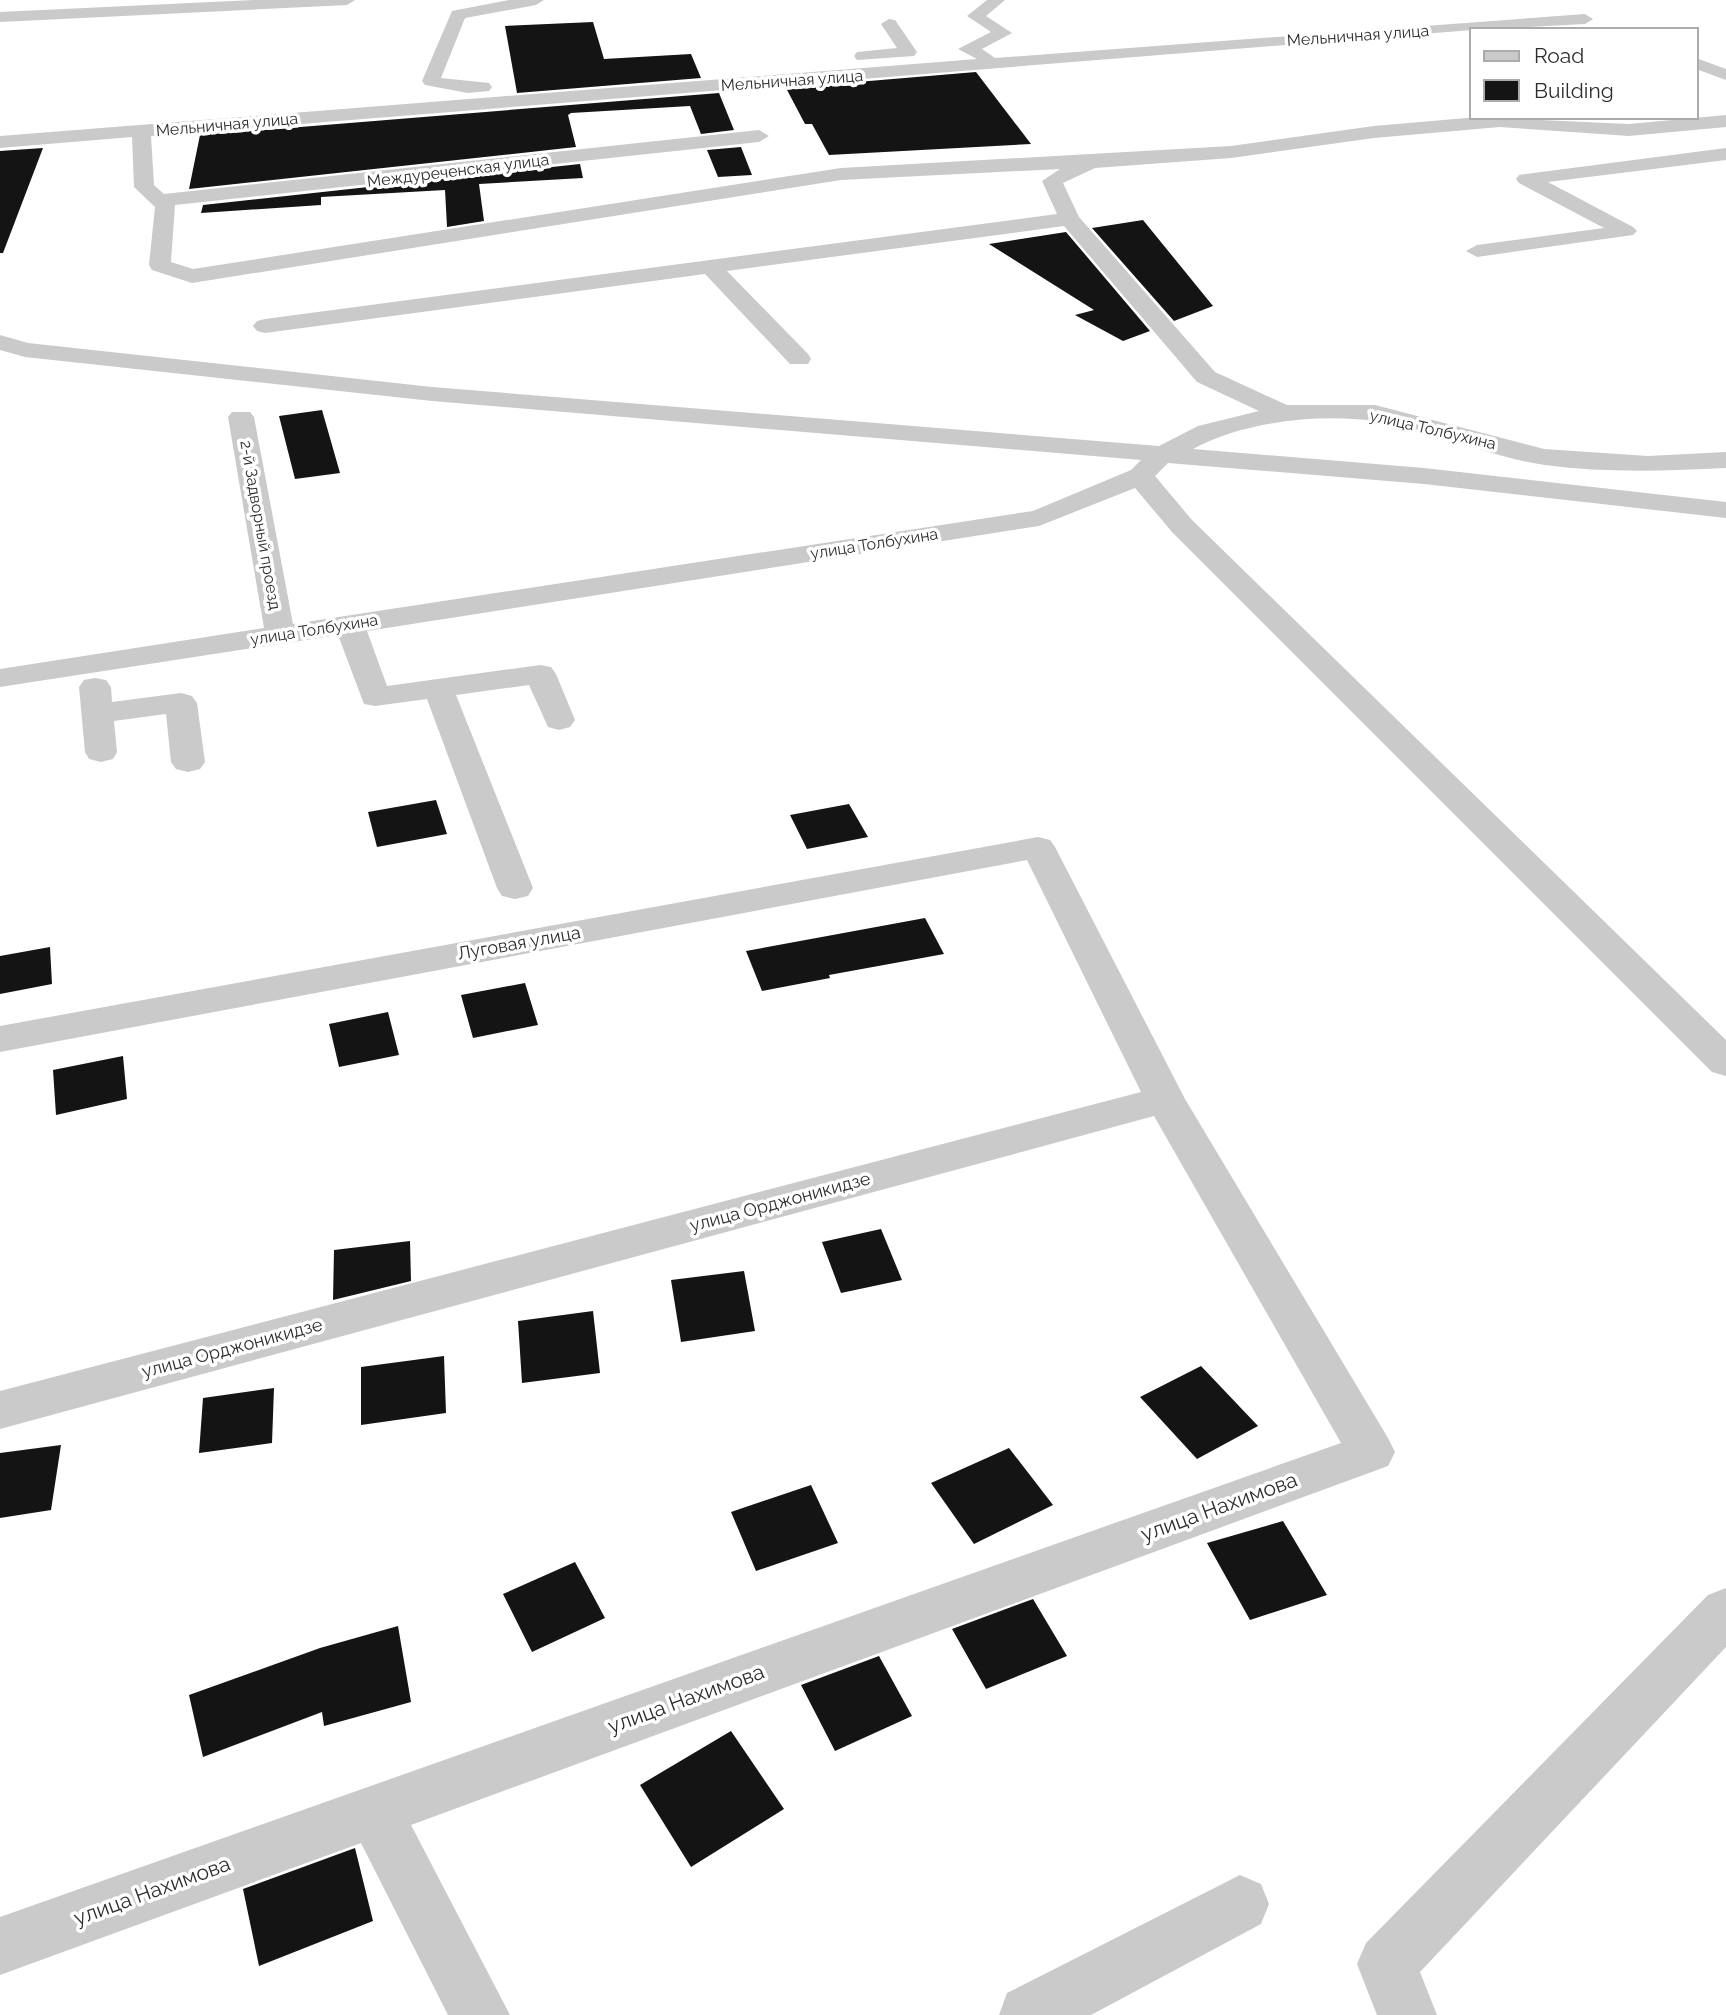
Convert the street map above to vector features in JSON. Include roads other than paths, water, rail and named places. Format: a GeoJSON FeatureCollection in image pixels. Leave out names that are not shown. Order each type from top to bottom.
{"type":"FeatureCollection","features":[{"type":"Feature","properties":{"kind":"street"},"geometry":{"type":"LineString","coordinates":[[262,0],[281,4]]}},
{"type":"Feature","properties":{"kind":"street"},"geometry":{"type":"LineString","coordinates":[[0,17],[347,0]]}},
{"type":"Feature","properties":{"kind":"street"},"geometry":{"type":"LineString","coordinates":[[536,0],[458,14],[431,81],[468,88],[908,52],[889,24]]}},
{"type":"Feature","properties":{"kind":"street"},"geometry":{"type":"LineString","coordinates":[[997,0],[975,16],[1004,33],[967,48],[1002,63]]}},
{"type":"Feature","properties":{"kind":"street","name":"Мельничная улица"},"geometry":{"type":"LineString","coordinates":[[1520,28],[1594,23],[1550,5]]}},
{"type":"Feature","properties":{"kind":"street","name":"Мельничная улица"},"geometry":{"type":"LineString","coordinates":[[0,142],[1002,63],[1470,31]]}},
{"type":"Feature","properties":{"kind":"street"},"geometry":{"type":"LineString","coordinates":[[1698,64],[1726,75]]}},
{"type":"Feature","properties":{"kind":"street"},"geometry":{"type":"LineString","coordinates":[[141,132],[144,187],[165,206],[160,265],[191,276],[841,174],[1231,152],[1374,132],[1500,121],[1629,130],[1726,121]]}},
{"type":"Feature","properties":{"kind":"street","name":"Междуреченская улица"},"geometry":{"type":"LineString","coordinates":[[157,201],[382,180],[759,136]]}},
{"type":"Feature","properties":{"kind":"street"},"geometry":{"type":"LineString","coordinates":[[1477,251],[1626,231],[1526,179],[1726,154]]}},
{"type":"Feature","properties":{"kind":"street"},"geometry":{"type":"LineString","coordinates":[[1091,162],[1052,181],[1069,219],[1206,377],[1283,413]]}},
{"type":"Feature","properties":{"kind":"street"},"geometry":{"type":"LineString","coordinates":[[265,326],[1069,219]]}},
{"type":"Feature","properties":{"kind":"street"},"geometry":{"type":"LineString","coordinates":[[711,267],[799,359]]}},
{"type":"Feature","properties":{"kind":"street"},"geometry":{"type":"LineString","coordinates":[[8,349],[1150,466],[1424,476],[1726,510]]}},
{"type":"Feature","properties":{"kind":"street","name":"улица Толбухина"},"geometry":{"type":"LineString","coordinates":[[0,678],[1039,517],[1150,466],[1207,431],[1283,413],[1375,413],[1544,457],[1648,464],[1726,460]]}},
{"type":"Feature","properties":{"kind":"street","name":"2-й Задворный проезд"},"geometry":{"type":"LineString","coordinates":[[242,417],[280,634]]}},
{"type":"Feature","properties":{"kind":"street"},"geometry":{"type":"LineString","coordinates":[[1150,466],[1182,526],[1726,1063]]}},
{"type":"Feature","properties":{"kind":"street"},"geometry":{"type":"LineString","coordinates":[[349,623],[375,697],[540,674],[559,720]]}},
{"type":"Feature","properties":{"kind":"street"},"geometry":{"type":"LineString","coordinates":[[93,664],[101,752]]}},
{"type":"Feature","properties":{"kind":"street"},"geometry":{"type":"LineString","coordinates":[[438,688],[515,888]]}},
{"type":"Feature","properties":{"kind":"street"},"geometry":{"type":"LineString","coordinates":[[97,713],[181,703],[188,762]]}},
{"type":"Feature","properties":{"kind":"street","name":"Луговая улица"},"geometry":{"type":"LineString","coordinates":[[0,1038],[1038,847],[1165,1099]]}},
{"type":"Feature","properties":{"kind":"street","name":"улица Орджоникидзе"},"geometry":{"type":"LineString","coordinates":[[0,1410],[1165,1099]]}},
{"type":"Feature","properties":{"kind":"street","name":"улица Нахимова"},"geometry":{"type":"LineString","coordinates":[[0,1946],[1371,1452],[1165,1099]]}},
{"type":"Feature","properties":{"kind":"street"},"geometry":{"type":"LineString","coordinates":[[1407,2015],[1387,1964],[1726,1611]]}},
{"type":"Feature","properties":{"kind":"street"},"geometry":{"type":"LineString","coordinates":[[374,1811],[480,2015]]}},
{"type":"Feature","properties":{"kind":"street"},"geometry":{"type":"LineString","coordinates":[[1029,2015],[1240,1905]]}}]}
